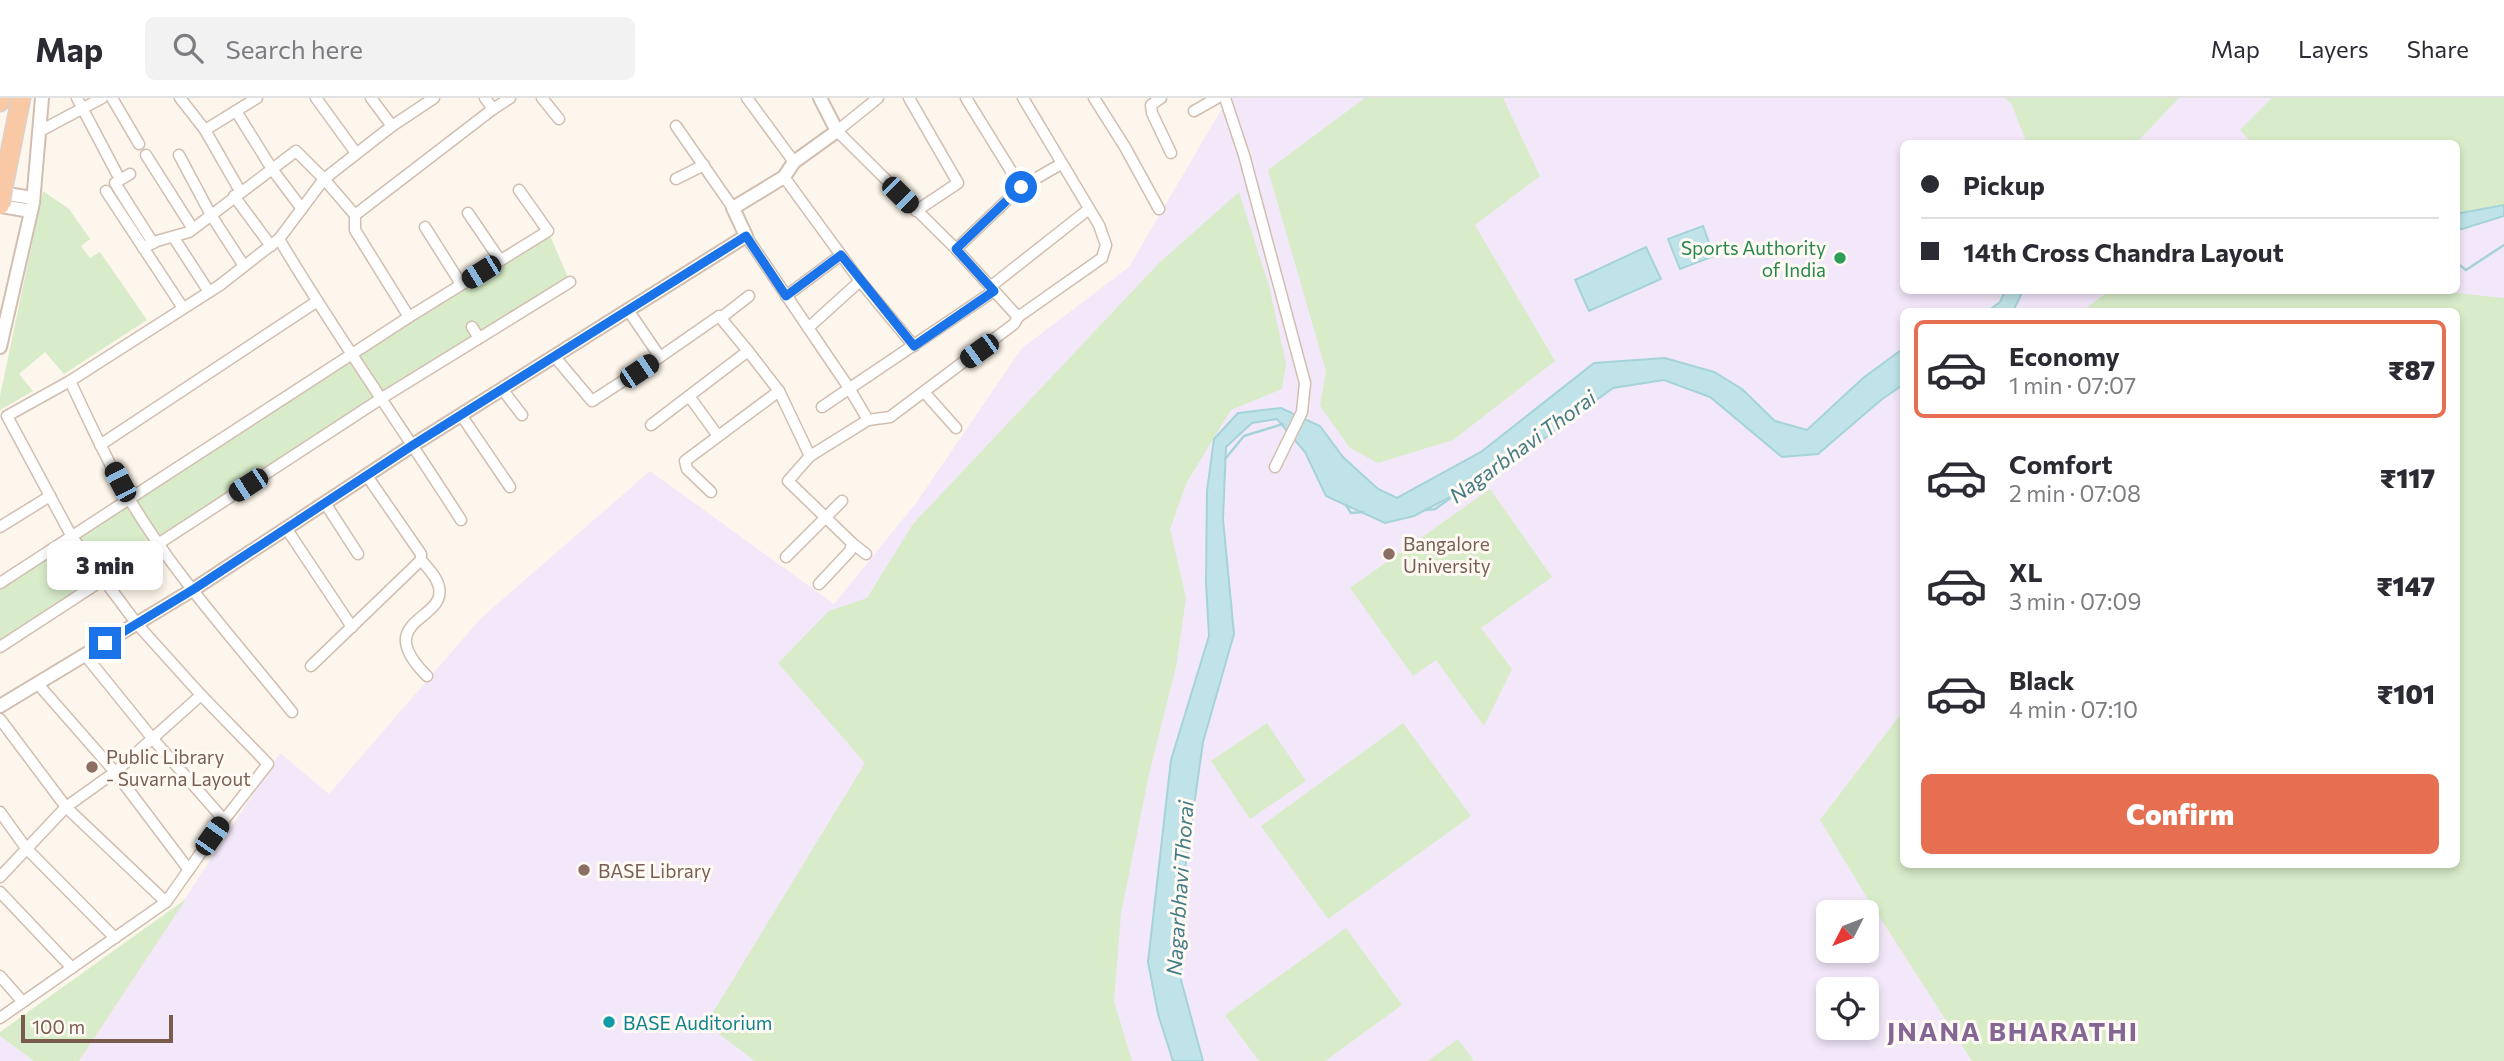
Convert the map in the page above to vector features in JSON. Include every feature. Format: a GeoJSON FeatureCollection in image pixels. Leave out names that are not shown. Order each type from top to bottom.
{"type":"FeatureCollection","features":[{"type":"Feature","properties":{"kind":"highway"},"geometry":{"type":"LineString","coordinates":[[1,198],[21,98]]}},
{"type":"Feature","properties":{"kind":"street"},"geometry":{"type":"LineString","coordinates":[[0,347],[32,204],[42,98]]}},
{"type":"Feature","properties":{"kind":"street"},"geometry":{"type":"LineString","coordinates":[[77,98],[117,174]]}},
{"type":"Feature","properties":{"kind":"street"},"geometry":{"type":"LineString","coordinates":[[40,131],[102,98]]}},
{"type":"Feature","properties":{"kind":"street"},"geometry":{"type":"LineString","coordinates":[[113,98],[139,144]]}},
{"type":"Feature","properties":{"kind":"street"},"geometry":{"type":"LineString","coordinates":[[180,98],[205,130],[237,194],[275,242],[353,353],[461,520]]}},
{"type":"Feature","properties":{"kind":"street"},"geometry":{"type":"LineString","coordinates":[[205,130],[239,105],[257,98]]}},
{"type":"Feature","properties":{"kind":"street"},"geometry":{"type":"LineString","coordinates":[[316,98],[356,153]]}},
{"type":"Feature","properties":{"kind":"street"},"geometry":{"type":"LineString","coordinates":[[371,98],[391,126]]}},
{"type":"Feature","properties":{"kind":"street"},"geometry":{"type":"LineString","coordinates":[[485,98],[493,109]]}},
{"type":"Feature","properties":{"kind":"street"},"geometry":{"type":"LineString","coordinates":[[355,215],[510,98]]}},
{"type":"Feature","properties":{"kind":"street"},"geometry":{"type":"LineString","coordinates":[[542,98],[559,119]]}},
{"type":"Feature","properties":{"kind":"street"},"geometry":{"type":"LineString","coordinates":[[747,98],[794,162]]}},
{"type":"Feature","properties":{"kind":"street"},"geometry":{"type":"LineString","coordinates":[[820,98],[837,131],[956,249],[1018,317]]}},
{"type":"Feature","properties":{"kind":"street"},"geometry":{"type":"LineString","coordinates":[[909,98],[958,183],[916,211]]}},
{"type":"Feature","properties":{"kind":"street"},"geometry":{"type":"LineString","coordinates":[[966,98],[1021,187]]}},
{"type":"Feature","properties":{"kind":"street"},"geometry":{"type":"LineString","coordinates":[[866,554],[825,519],[788,481],[810,456],[868,420],[890,417],[1002,334],[1018,317],[1102,258],[1106,245],[1104,235],[1023,98]]}},
{"type":"Feature","properties":{"kind":"street"},"geometry":{"type":"LineString","coordinates":[[1094,98],[1159,209]]}},
{"type":"Feature","properties":{"kind":"street"},"geometry":{"type":"LineString","coordinates":[[1161,98],[1152,105],[1152,113],[1171,153]]}},
{"type":"Feature","properties":{"kind":"street"},"geometry":{"type":"LineString","coordinates":[[1194,111],[1217,98]]}},
{"type":"Feature","properties":{"kind":"street"},"geometry":{"type":"LineString","coordinates":[[1225,98],[1244,155],[1305,383],[1301,412],[1275,467]]}},
{"type":"Feature","properties":{"kind":"street"},"geometry":{"type":"LineString","coordinates":[[0,1018],[166,902],[268,764],[137,624],[72,537],[4,418],[70,381],[209,292],[244,266],[275,242],[324,178],[391,126],[432,99]]}},
{"type":"Feature","properties":{"kind":"street"},"geometry":{"type":"LineString","coordinates":[[733,208],[784,177],[794,162],[876,99]]}},
{"type":"Feature","properties":{"kind":"street"},"geometry":{"type":"LineString","coordinates":[[239,105],[272,169],[302,209]]}},
{"type":"Feature","properties":{"kind":"street"},"geometry":{"type":"LineString","coordinates":[[676,126],[733,208],[746,236],[868,420]]}},
{"type":"Feature","properties":{"kind":"street"},"geometry":{"type":"LineString","coordinates":[[143,248],[185,235],[296,151],[324,178],[355,215],[355,230],[409,317]]}},
{"type":"Feature","properties":{"kind":"street"},"geometry":{"type":"LineString","coordinates":[[146,155],[192,229]]}},
{"type":"Feature","properties":{"kind":"street"},"geometry":{"type":"LineString","coordinates":[[179,155],[211,215],[244,266]]}},
{"type":"Feature","properties":{"kind":"street"},"geometry":{"type":"LineString","coordinates":[[956,249],[1021,187],[1061,164]]}},
{"type":"Feature","properties":{"kind":"street"},"geometry":{"type":"LineString","coordinates":[[676,179],[704,165]]}},
{"type":"Feature","properties":{"kind":"street"},"geometry":{"type":"LineString","coordinates":[[130,174],[115,183],[153,243]]}},
{"type":"Feature","properties":{"kind":"street"},"geometry":{"type":"LineString","coordinates":[[784,177],[860,281],[914,346]]}},
{"type":"Feature","properties":{"kind":"street"},"geometry":{"type":"LineString","coordinates":[[0,583],[353,353],[548,230],[519,190]]}},
{"type":"Feature","properties":{"kind":"street"},"geometry":{"type":"LineString","coordinates":[[106,191],[183,308]]}},
{"type":"Feature","properties":{"kind":"street"},"geometry":{"type":"LineString","coordinates":[[1,198],[32,204]]}},
{"type":"Feature","properties":{"kind":"street"},"geometry":{"type":"LineString","coordinates":[[822,407],[914,346],[992,289],[1089,209]]}},
{"type":"Feature","properties":{"kind":"street"},"geometry":{"type":"LineString","coordinates":[[468,213],[500,260]]}},
{"type":"Feature","properties":{"kind":"street"},"geometry":{"type":"LineString","coordinates":[[425,227],[461,284]]}},
{"type":"Feature","properties":{"kind":"street"},"geometry":{"type":"LineString","coordinates":[[0,706],[194,589],[413,445],[746,236]]}},
{"type":"Feature","properties":{"kind":"street"},"geometry":{"type":"LineString","coordinates":[[174,238],[209,292]]}},
{"type":"Feature","properties":{"kind":"street"},"geometry":{"type":"LineString","coordinates":[[786,296],[841,255]]}},
{"type":"Feature","properties":{"kind":"street"},"geometry":{"type":"LineString","coordinates":[[808,328],[860,281]]}},
{"type":"Feature","properties":{"kind":"street"},"geometry":{"type":"LineString","coordinates":[[0,647],[382,398],[570,282]]}},
{"type":"Feature","properties":{"kind":"street"},"geometry":{"type":"LineString","coordinates":[[554,356],[592,401],[719,316],[722,317],[749,296]]}},
{"type":"Feature","properties":{"kind":"street"},"geometry":{"type":"LineString","coordinates":[[100,445],[316,302]]}},
{"type":"Feature","properties":{"kind":"street"},"geometry":{"type":"LineString","coordinates":[[628,310],[660,357]]}},
{"type":"Feature","properties":{"kind":"street"},"geometry":{"type":"LineString","coordinates":[[722,317],[779,391],[810,456]]}},
{"type":"Feature","properties":{"kind":"street"},"geometry":{"type":"LineString","coordinates":[[472,327],[479,338]]}},
{"type":"Feature","properties":{"kind":"street"},"geometry":{"type":"LineString","coordinates":[[651,425],[748,351]]}},
{"type":"Feature","properties":{"kind":"street"},"geometry":{"type":"LineString","coordinates":[[70,381],[130,500],[158,542],[292,712]]}},
{"type":"Feature","properties":{"kind":"street"},"geometry":{"type":"LineString","coordinates":[[502,389],[522,415]]}},
{"type":"Feature","properties":{"kind":"street"},"geometry":{"type":"LineString","coordinates":[[711,492],[687,469],[685,461],[779,391]]}},
{"type":"Feature","properties":{"kind":"street"},"geometry":{"type":"LineString","coordinates":[[924,392],[956,428]]}},
{"type":"Feature","properties":{"kind":"street"},"geometry":{"type":"LineString","coordinates":[[689,396],[718,436]]}},
{"type":"Feature","properties":{"kind":"street"},"geometry":{"type":"LineString","coordinates":[[461,415],[510,487]]}},
{"type":"Feature","properties":{"kind":"street"},"geometry":{"type":"LineString","coordinates":[[366,476],[437,580],[440,593],[436,603],[411,623],[406,642],[407,652],[413,663],[427,676]]}},
{"type":"Feature","properties":{"kind":"street"},"geometry":{"type":"LineString","coordinates":[[0,527],[50,496]]}},
{"type":"Feature","properties":{"kind":"street"},"geometry":{"type":"LineString","coordinates":[[786,557],[842,500]]}},
{"type":"Feature","properties":{"kind":"street"},"geometry":{"type":"LineString","coordinates":[[325,503],[358,554]]}},
{"type":"Feature","properties":{"kind":"street"},"geometry":{"type":"LineString","coordinates":[[286,528],[352,627]]}},
{"type":"Feature","properties":{"kind":"street"},"geometry":{"type":"LineString","coordinates":[[819,584],[850,551],[852,543]]}},
{"type":"Feature","properties":{"kind":"street"},"geometry":{"type":"LineString","coordinates":[[311,666],[421,559]]}},
{"type":"Feature","properties":{"kind":"street"},"geometry":{"type":"LineString","coordinates":[[85,655],[224,820]]}},
{"type":"Feature","properties":{"kind":"street"},"geometry":{"type":"LineString","coordinates":[[37,683],[115,772],[189,870]]}},
{"type":"Feature","properties":{"kind":"street"},"geometry":{"type":"LineString","coordinates":[[0,877],[66,807],[115,772],[201,695]]}},
{"type":"Feature","properties":{"kind":"street"},"geometry":{"type":"LineString","coordinates":[[0,719],[66,807],[166,902]]}},
{"type":"Feature","properties":{"kind":"street"},"geometry":{"type":"LineString","coordinates":[[0,812],[26,848],[115,938]]}},
{"type":"Feature","properties":{"kind":"street"},"geometry":{"type":"LineString","coordinates":[[0,892],[72,968]]}},
{"type":"Feature","properties":{"kind":"street"},"geometry":{"type":"LineString","coordinates":[[0,976],[22,1001]]}},
{"type":"Feature","properties":{"kind":"shaded area","name":"Bangalore University"},"geometry":{"type":"Polygon","coordinates":[[[1228,98],[2504,98],[2504,1061],[79,1061],[280,753],[329,794],[480,619],[650,471],[834,604],[916,503],[1022,348],[1129,267],[1228,98]]]}},
{"type":"Feature","properties":{"kind":"shaded area"},"geometry":{"type":"Polygon","coordinates":[[[0,1036],[34,1061],[0,1061],[0,1036]]]}},
{"type":"Feature","properties":{"kind":"green space"},"geometry":{"type":"Polygon","coordinates":[[[1365,98],[1503,98],[1540,176],[1475,225],[1555,361],[1453,440],[1378,463],[1350,448],[1320,406],[1326,371],[1268,170],[1365,98]]]}},
{"type":"Feature","properties":{"kind":"green space"},"geometry":{"type":"Polygon","coordinates":[[[2005,98],[2179,98],[2139,140],[2025,140],[2012,105],[2005,98]]]}},
{"type":"Feature","properties":{"kind":"green space"},"geometry":{"type":"Polygon","coordinates":[[[2272,98],[2504,98],[2504,205],[2460,213],[2460,140],[2249,140],[2240,130],[2272,98]]]}},
{"type":"Feature","properties":{"kind":"green space"},"geometry":{"type":"Polygon","coordinates":[[[43,191],[69,209],[90,239],[81,246],[90,258],[100,252],[147,320],[64,374],[45,352],[19,374],[33,391],[0,410],[0,396],[43,191]]]}},
{"type":"Feature","properties":{"kind":"green space"},"geometry":{"type":"Polygon","coordinates":[[[1239,192],[1269,286],[1286,363],[1282,389],[1231,410],[1187,482],[1170,529],[1186,598],[1176,667],[1149,774],[1121,914],[1114,1001],[1132,1061],[755,1061],[706,1024],[865,763],[778,663],[829,611],[867,598],[913,524],[1159,263],[1239,192]]]}},
{"type":"Feature","properties":{"kind":"green space"},"geometry":{"type":"Polygon","coordinates":[[[548,231],[570,282],[0,647],[0,583],[548,231]]]}},
{"type":"Feature","properties":{"kind":"green space"},"geometry":{"type":"Polygon","coordinates":[[[2460,293],[2504,298],[2504,1061],[1972,1061],[1880,918],[1880,900],[1869,900],[1820,820],[1900,715],[1900,868],[2460,868],[2460,308],[2086,308],[2105,294],[2460,293]]]}},
{"type":"Feature","properties":{"kind":"green space"},"geometry":{"type":"Polygon","coordinates":[[[1490,489],[1552,577],[1481,628],[1512,669],[1484,726],[1436,660],[1413,676],[1350,588],[1490,489]]]}},
{"type":"Feature","properties":{"kind":"green space"},"geometry":{"type":"Polygon","coordinates":[[[1267,723],[1306,781],[1250,819],[1211,761],[1267,723]]]}},
{"type":"Feature","properties":{"kind":"green space"},"geometry":{"type":"Polygon","coordinates":[[[1403,723],[1471,816],[1328,919],[1261,826],[1403,723]]]}},
{"type":"Feature","properties":{"kind":"green space"},"geometry":{"type":"Polygon","coordinates":[[[186,899],[79,1061],[34,1061],[0,1036],[0,1032],[186,899]]]}},
{"type":"Feature","properties":{"kind":"green space"},"geometry":{"type":"Polygon","coordinates":[[[1346,928],[1402,1005],[1325,1061],[1259,1061],[1225,1015],[1346,928]]]}},
{"type":"Feature","properties":{"kind":"green space"},"geometry":{"type":"Polygon","coordinates":[[[1458,1039],[1474,1061],[1428,1061],[1458,1039]]]}},
{"type":"Feature","properties":{"kind":"water"},"geometry":{"type":"Polygon","coordinates":[[[2504,205],[2504,216],[2460,229],[2461,213],[2504,205]]]}},
{"type":"Feature","properties":{"kind":"water"},"geometry":{"type":"Polygon","coordinates":[[[1703,226],[1714,256],[1680,269],[1668,239],[1703,226]]]}},
{"type":"Feature","properties":{"kind":"water"},"geometry":{"type":"Polygon","coordinates":[[[1646,247],[1661,279],[1589,311],[1575,280],[1646,247]]]}},
{"type":"Feature","properties":{"kind":"water"},"geometry":{"type":"Polygon","coordinates":[[[2003,294],[2022,294],[2014,308],[1992,308],[2000,302],[2003,294]]]}},
{"type":"Feature","properties":{"kind":"water","name":"Nagarbhavi Thorai"},"geometry":{"type":"Polygon","coordinates":[[[1900,351],[1900,387],[1818,454],[1782,457],[1710,397],[1664,380],[1613,388],[1501,470],[1414,516],[1385,523],[1326,496],[1305,452],[1277,419],[1252,423],[1226,447],[1223,519],[1234,634],[1203,742],[1183,884],[1181,980],[1203,1061],[1173,1061],[1158,1014],[1148,962],[1171,760],[1209,636],[1206,583],[1207,491],[1214,439],[1238,413],[1281,408],[1320,426],[1343,457],[1378,489],[1397,498],[1481,452],[1594,363],[1665,358],[1714,372],[1742,389],[1775,421],[1807,430],[1863,378],[1900,351]]]}},
{"type":"Feature","properties":{"kind":"waterway","name":"Nagarbhavi Thorai"},"geometry":{"type":"LineString","coordinates":[[2460,265],[2466,270],[2504,245]]}},
{"type":"Feature","properties":{"kind":"waterway","name":"Nagarbhavi Thorai"},"geometry":{"type":"LineString","coordinates":[[1225,459],[1244,436],[1283,424]]}},
{"type":"Feature","properties":{"kind":"waterway","name":"Nagarbhavi Thorai"},"geometry":{"type":"LineString","coordinates":[[1425,510],[1435,509],[1462,490]]}},
{"type":"Feature","properties":{"kind":"waterway","name":"Nagarbhavi Thorai"},"geometry":{"type":"LineString","coordinates":[[1346,505],[1351,513],[1363,512]]}},
{"type":"Feature","properties":{"kind":"place","name":"Sports Authority of India"},"geometry":{"type":"Point","coordinates":[1840,258]}},
{"type":"Feature","properties":{"kind":"place","name":"Bangalore University"},"geometry":{"type":"Point","coordinates":[1389,554]}},
{"type":"Feature","properties":{"kind":"place","name":"Public Library - Suvarna Layout"},"geometry":{"type":"Point","coordinates":[92,767]}},
{"type":"Feature","properties":{"kind":"place","name":"BASE Library"},"geometry":{"type":"Point","coordinates":[584,870]}},
{"type":"Feature","properties":{"kind":"place","name":"BASE Auditorium"},"geometry":{"type":"Point","coordinates":[609,1022]}},
{"type":"Feature","properties":{"kind":"district","name":"JNANA BHARATHI"},"geometry":{"type":"Point","coordinates":[2013,1030]}},
{"type":"Feature","properties":{"kind":"route"},"geometry":{"type":"LineString","coordinates":[[105,643],[194,589],[413,445],[746,236],[786,296],[841,255],[914,346],[994,291],[956,249],[1021,187]]}}]}
